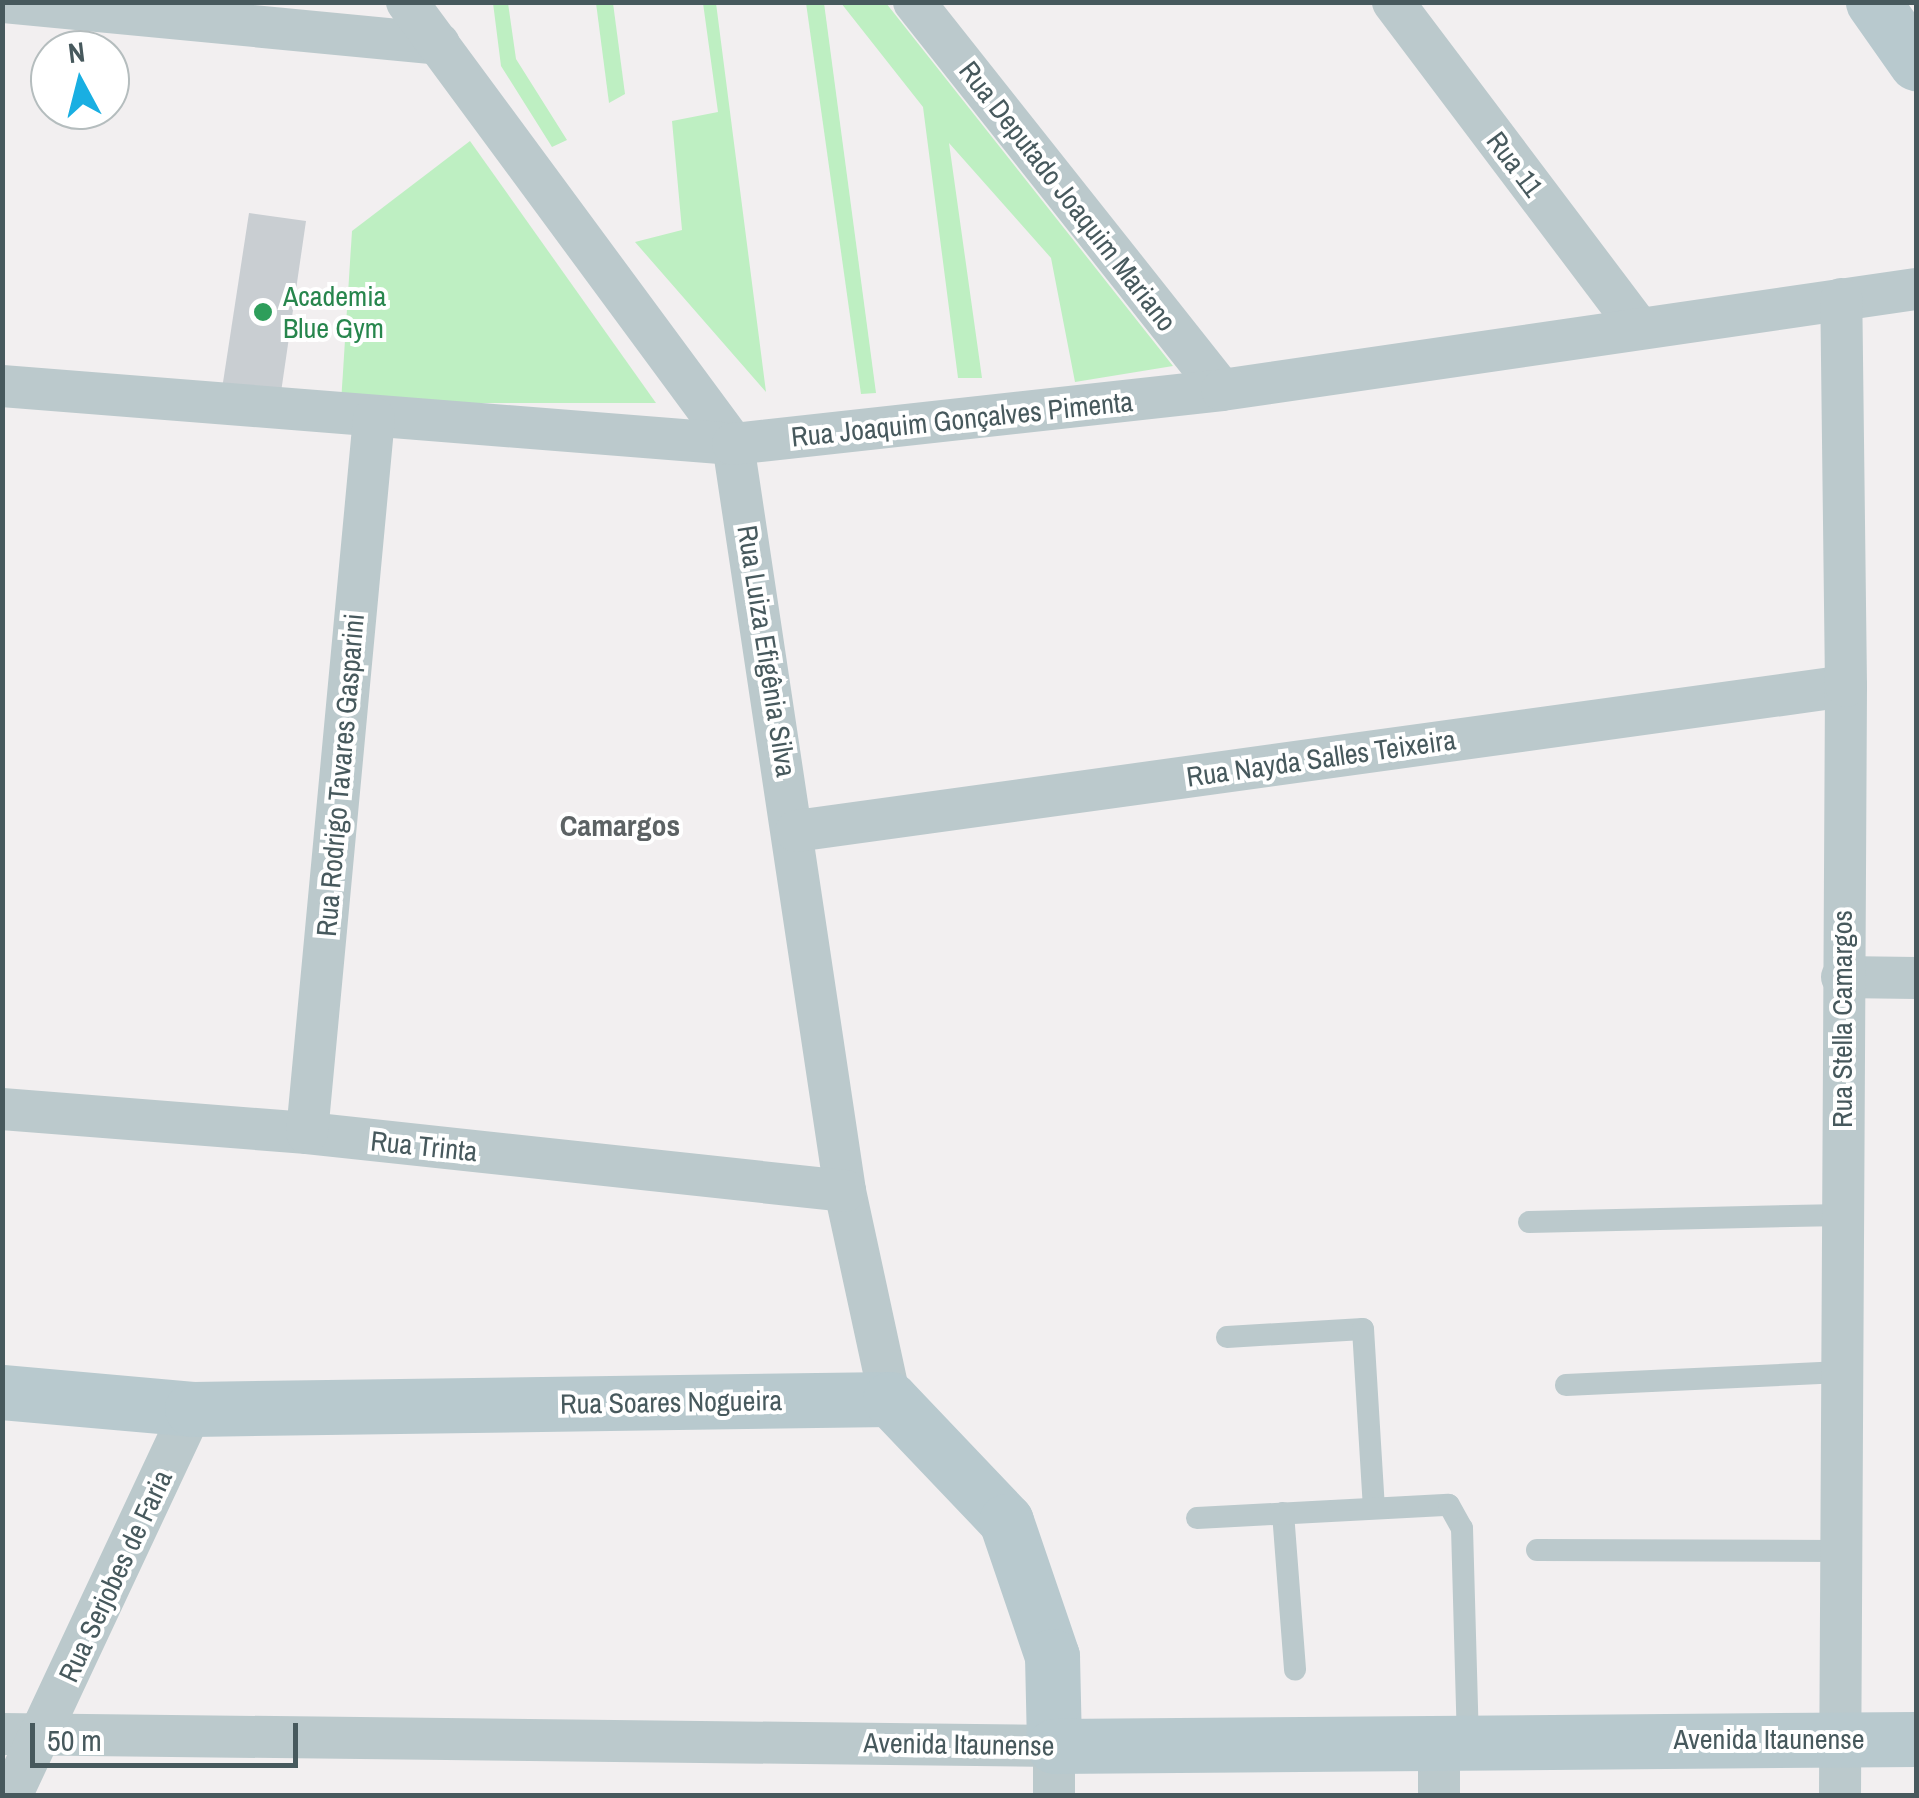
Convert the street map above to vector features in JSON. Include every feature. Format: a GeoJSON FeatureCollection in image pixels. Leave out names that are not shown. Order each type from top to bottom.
{"type":"FeatureCollection","features":[{"type":"Feature","properties":{"kind":"street"},"geometry":{"type":"LineString","coordinates":[[4,2],[439,44]]}},
{"type":"Feature","properties":{"kind":"street","name":"Rua Luiza Efigênia Silva"},"geometry":{"type":"LineString","coordinates":[[406,2],[733,444],[796,831],[845,1191],[890,1400]]}},
{"type":"Feature","properties":{"kind":"street","name":"Rua Deputado Joaquim Mariano"},"geometry":{"type":"LineString","coordinates":[[914,2],[1222,390]]}},
{"type":"Feature","properties":{"kind":"street","name":"Rua 11"},"geometry":{"type":"LineString","coordinates":[[1393,2],[1636,325]]}},
{"type":"Feature","properties":{"kind":"street"},"geometry":{"type":"LineString","coordinates":[[1873,2],[1916,64]]}},
{"type":"Feature","properties":{"kind":"street","name":"Rua Joaquim Gonçalves Pimenta"},"geometry":{"type":"LineString","coordinates":[[2,386],[733,444],[1222,390],[1636,325],[1916,289]]}},
{"type":"Feature","properties":{"kind":"street","name":"Rua Stella Camargos"},"geometry":{"type":"LineString","coordinates":[[1840,1796],[1846,686],[1841,298]]}},
{"type":"Feature","properties":{"kind":"street","name":"Rua Rodrigo Tavares Gasparini"},"geometry":{"type":"LineString","coordinates":[[306,1133],[374,418]]}},
{"type":"Feature","properties":{"kind":"street","name":"Rua Nayda Salles Teixeira"},"geometry":{"type":"LineString","coordinates":[[796,831],[1846,686]]}},
{"type":"Feature","properties":{"kind":"street"},"geometry":{"type":"LineString","coordinates":[[1842,977],[1916,978]]}},
{"type":"Feature","properties":{"kind":"street","name":"Rua Trinta"},"geometry":{"type":"LineString","coordinates":[[2,1109],[306,1133],[845,1191]]}},
{"type":"Feature","properties":{"kind":"street","name":"Rua Soares Nogueira"},"geometry":{"type":"LineString","coordinates":[[2,1392],[192,1409],[890,1400]]}},
{"type":"Feature","properties":{"kind":"street"},"geometry":{"type":"LineString","coordinates":[[890,1400],[1006,1521],[1052,1656],[1054,1770]]}},
{"type":"Feature","properties":{"kind":"street","name":"Rua Serjobes de Faria"},"geometry":{"type":"LineString","coordinates":[[11,1796],[22,1734],[192,1409]]}},
{"type":"Feature","properties":{"kind":"street","name":"Avenida Itaunense"},"geometry":{"type":"LineString","coordinates":[[22,1734],[1054,1770],[1453,1740],[1916,1739]]}},
{"type":"Feature","properties":{"kind":"street"},"geometry":{"type":"LineString","coordinates":[[1439,1796],[1453,1740]]}},
{"type":"Feature","properties":{"kind":"lane"},"geometry":{"type":"LineString","coordinates":[[1530,1222],[1842,1215]]}},
{"type":"Feature","properties":{"kind":"lane"},"geometry":{"type":"LineString","coordinates":[[1226,1336],[1362,1329],[1374,1507]]}},
{"type":"Feature","properties":{"kind":"lane"},"geometry":{"type":"LineString","coordinates":[[1566,1385],[1841,1372]]}},
{"type":"Feature","properties":{"kind":"lane"},"geometry":{"type":"LineString","coordinates":[[1197,1518],[1431,1503],[1449,1506],[1457,1516],[1453,1740]]}},
{"type":"Feature","properties":{"kind":"lane"},"geometry":{"type":"LineString","coordinates":[[1283,1513],[1295,1670]]}},
{"type":"Feature","properties":{"kind":"lane"},"geometry":{"type":"LineString","coordinates":[[1537,1550],[1841,1551]]}},
{"type":"Feature","properties":{"kind":"green space"},"geometry":{"type":"Polygon","coordinates":[[[493,3],[508,3],[516,59],[567,140],[552,147],[501,66],[493,3]]]}},
{"type":"Feature","properties":{"kind":"green space"},"geometry":{"type":"Polygon","coordinates":[[[596,3],[613,3],[625,94],[609,103],[596,3]]]}},
{"type":"Feature","properties":{"kind":"green space"},"geometry":{"type":"Polygon","coordinates":[[[703,3],[716,3],[766,392],[635,242],[682,230],[672,121],[718,112],[703,3]]]}},
{"type":"Feature","properties":{"kind":"green space"},"geometry":{"type":"Polygon","coordinates":[[[806,3],[824,3],[876,393],[861,394],[806,3]]]}},
{"type":"Feature","properties":{"kind":"green space"},"geometry":{"type":"Polygon","coordinates":[[[841,3],[886,3],[1173,366],[1075,382],[1051,258],[949,143],[982,378],[958,378],[923,107],[841,3]]]}},
{"type":"Feature","properties":{"kind":"green space"},"geometry":{"type":"Polygon","coordinates":[[[470,141],[656,403],[341,403],[352,231],[470,141]]]}},
{"type":"Feature","properties":{"kind":"building","name":"Academia Blue Gym"},"geometry":{"type":"Polygon","coordinates":[[[249,213],[306,221],[279,406],[220,402],[249,213]]]}},
{"type":"Feature","properties":{"kind":"place","name":"Academia Blue Gym"},"geometry":{"type":"Point","coordinates":[263,312]}},
{"type":"Feature","properties":{"kind":"district","name":"Camargos"},"geometry":{"type":"Point","coordinates":[620,825]}}]}
